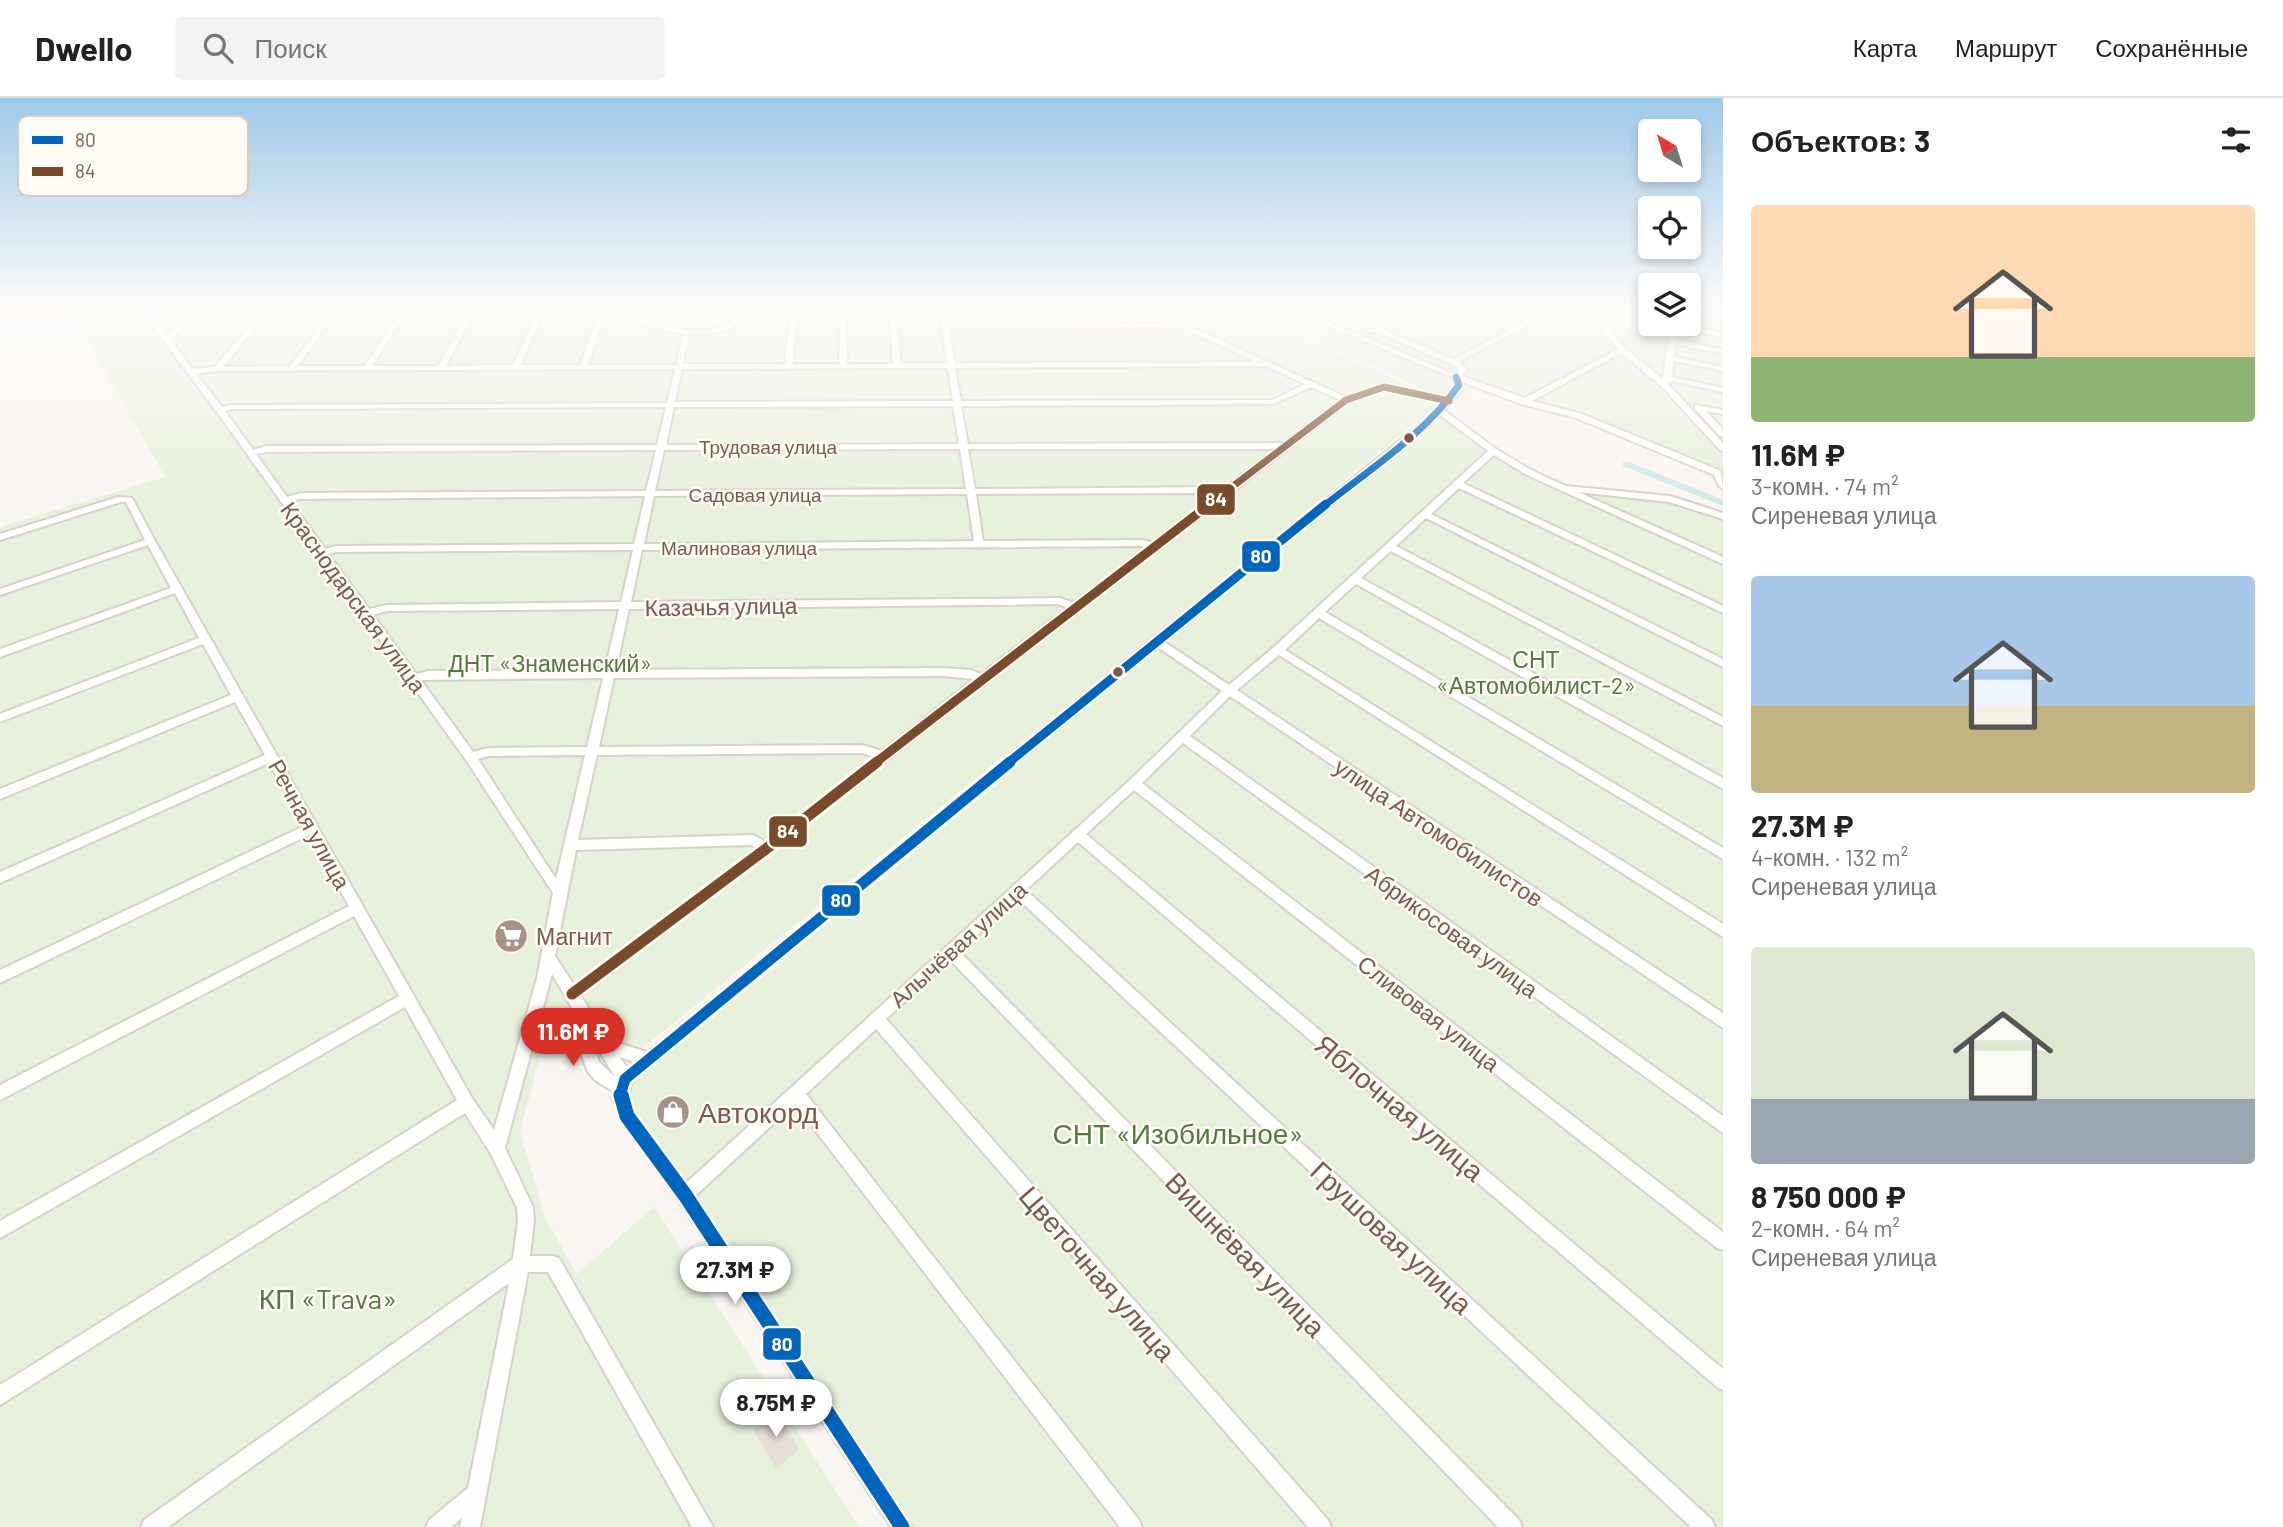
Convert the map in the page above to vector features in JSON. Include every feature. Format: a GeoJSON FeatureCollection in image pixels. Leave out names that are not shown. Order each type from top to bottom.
{"type":"FeatureCollection","features":[{"type":"Feature","properties":{"kind":"street","name":"Краснодарская улица"},"geometry":{"type":"LineString","coordinates":[[192,374],[470,757],[560,892]]}},
{"type":"Feature","properties":{"kind":"street"},"geometry":{"type":"LineString","coordinates":[[497,1148],[548,958],[560,892],[678,374]]}},
{"type":"Feature","properties":{"kind":"street"},"geometry":{"type":"LineString","coordinates":[[952,374],[979,545]]}},
{"type":"Feature","properties":{"kind":"street"},"geometry":{"type":"LineString","coordinates":[[1289,374],[1346,400]]}},
{"type":"Feature","properties":{"kind":"street"},"geometry":{"type":"LineString","coordinates":[[1448,374],[1524,402],[1579,416],[1720,473],[1723,486]]}},
{"type":"Feature","properties":{"kind":"street"},"geometry":{"type":"LineString","coordinates":[[1456,377],[1459,374]]}},
{"type":"Feature","properties":{"kind":"street"},"geometry":{"type":"LineString","coordinates":[[1524,402],[1577,374]]}},
{"type":"Feature","properties":{"kind":"street"},"geometry":{"type":"LineString","coordinates":[[1656,374],[1666,381],[1723,448]]}},
{"type":"Feature","properties":{"kind":"street"},"geometry":{"type":"LineString","coordinates":[[1666,381],[1667,374]]}},
{"type":"Feature","properties":{"kind":"street"},"geometry":{"type":"LineString","coordinates":[[902,1527],[685,1195],[627,1116],[620,1097],[623,1084],[647,1059],[1156,640],[1440,411],[1459,385],[1456,377]]}},
{"type":"Feature","properties":{"kind":"street"},"geometry":{"type":"LineString","coordinates":[[1666,381],[1723,390]]}},
{"type":"Feature","properties":{"kind":"street"},"geometry":{"type":"LineString","coordinates":[[220,410],[231,407],[1275,402],[1311,384]]}},
{"type":"Feature","properties":{"kind":"street"},"geometry":{"type":"LineString","coordinates":[[572,995],[766,849],[983,678],[1346,400],[1384,387],[1449,401]]}},
{"type":"Feature","properties":{"kind":"street"},"geometry":{"type":"LineString","coordinates":[[1698,407],[1723,412]]}},
{"type":"Feature","properties":{"kind":"street"},"geometry":{"type":"LineString","coordinates":[[1698,407],[1723,433]]}},
{"type":"Feature","properties":{"kind":"street"},"geometry":{"type":"LineString","coordinates":[[1440,411],[1493,452],[1558,487],[1723,561]]}},
{"type":"Feature","properties":{"kind":"street","name":"Трудовая улица"},"geometry":{"type":"LineString","coordinates":[[251,453],[266,449],[660,446],[1286,446]]}},
{"type":"Feature","properties":{"kind":"street","name":"Алычёвая улица"},"geometry":{"type":"LineString","coordinates":[[685,1195],[1134,783],[1229,691],[1278,650],[1493,452]]}},
{"type":"Feature","properties":{"kind":"street"},"geometry":{"type":"LineString","coordinates":[[1458,484],[1723,610]]}},
{"type":"Feature","properties":{"kind":"street"},"geometry":{"type":"LineString","coordinates":[[1558,487],[1670,499],[1723,516]]}},
{"type":"Feature","properties":{"kind":"street","name":"Садовая улица"},"geometry":{"type":"LineString","coordinates":[[285,500],[300,496],[1214,490],[1224,494]]}},
{"type":"Feature","properties":{"kind":"street","name":"Речная улица"},"geometry":{"type":"LineString","coordinates":[[0,537],[127,498],[467,1103],[497,1148],[525,1207],[521,1265],[470,1527]]}},
{"type":"Feature","properties":{"kind":"street"},"geometry":{"type":"LineString","coordinates":[[1426,515],[1723,663]]}},
{"type":"Feature","properties":{"kind":"street"},"geometry":{"type":"LineString","coordinates":[[0,592],[150,541]]}},
{"type":"Feature","properties":{"kind":"street","name":"Малиновая улица"},"geometry":{"type":"LineString","coordinates":[[323,552],[337,549],[1142,543],[1155,547]]}},
{"type":"Feature","properties":{"kind":"street"},"geometry":{"type":"LineString","coordinates":[[1390,547],[1723,723]]}},
{"type":"Feature","properties":{"kind":"street"},"geometry":{"type":"LineString","coordinates":[[1355,579],[1723,784]]}},
{"type":"Feature","properties":{"kind":"street"},"geometry":{"type":"LineString","coordinates":[[0,653],[177,589]]}},
{"type":"Feature","properties":{"kind":"street","name":"Казачья улица"},"geometry":{"type":"LineString","coordinates":[[366,613],[387,608],[1060,601],[1075,608]]}},
{"type":"Feature","properties":{"kind":"street"},"geometry":{"type":"LineString","coordinates":[[1318,613],[1723,854]]}},
{"type":"Feature","properties":{"kind":"street"},"geometry":{"type":"LineString","coordinates":[[0,718],[206,639]]}},
{"type":"Feature","properties":{"kind":"street","name":"улица Автомобилистов"},"geometry":{"type":"LineString","coordinates":[[1156,640],[1723,1021]]}},
{"type":"Feature","properties":{"kind":"street"},"geometry":{"type":"LineString","coordinates":[[1278,650],[1723,932]]}},
{"type":"Feature","properties":{"kind":"street"},"geometry":{"type":"LineString","coordinates":[[413,678],[428,675],[943,672],[983,678]]}},
{"type":"Feature","properties":{"kind":"street"},"geometry":{"type":"LineString","coordinates":[[0,794],[238,696]]}},
{"type":"Feature","properties":{"kind":"street","name":"Абрикосовая улица"},"geometry":{"type":"LineString","coordinates":[[1182,736],[1723,1125]]}},
{"type":"Feature","properties":{"kind":"street"},"geometry":{"type":"LineString","coordinates":[[470,757],[488,752],[862,749],[885,756]]}},
{"type":"Feature","properties":{"kind":"street"},"geometry":{"type":"LineString","coordinates":[[0,878],[272,757]]}},
{"type":"Feature","properties":{"kind":"street","name":"Сливовая улица"},"geometry":{"type":"LineString","coordinates":[[1134,783],[1723,1242]]}},
{"type":"Feature","properties":{"kind":"street"},"geometry":{"type":"LineString","coordinates":[[0,977],[312,828]]}},
{"type":"Feature","properties":{"kind":"street","name":"Яблочная улица"},"geometry":{"type":"LineString","coordinates":[[1077,834],[1723,1381]]}},
{"type":"Feature","properties":{"kind":"street"},"geometry":{"type":"LineString","coordinates":[[571,845],[753,840],[766,849]]}},
{"type":"Feature","properties":{"kind":"street","name":"Грушовая улица"},"geometry":{"type":"LineString","coordinates":[[1017,890],[1705,1527]]}},
{"type":"Feature","properties":{"kind":"street"},"geometry":{"type":"LineString","coordinates":[[0,1093],[357,908]]}},
{"type":"Feature","properties":{"kind":"street","name":"Вишнёвая улица"},"geometry":{"type":"LineString","coordinates":[[950,951],[1512,1527]]}},
{"type":"Feature","properties":{"kind":"street"},"geometry":{"type":"LineString","coordinates":[[548,958],[605,1046],[623,1084]]}},
{"type":"Feature","properties":{"kind":"street"},"geometry":{"type":"LineString","coordinates":[[0,1230],[409,998]]}},
{"type":"Feature","properties":{"kind":"street"},"geometry":{"type":"LineString","coordinates":[[582,1010],[589,1060],[596,1073],[623,1084]]}},
{"type":"Feature","properties":{"kind":"street","name":"Цветочная улица"},"geometry":{"type":"LineString","coordinates":[[876,1018],[1321,1527]]}},
{"type":"Feature","properties":{"kind":"street"},"geometry":{"type":"LineString","coordinates":[[605,1046],[647,1059]]}},
{"type":"Feature","properties":{"kind":"street"},"geometry":{"type":"LineString","coordinates":[[796,1094],[1132,1527]]}},
{"type":"Feature","properties":{"kind":"street"},"geometry":{"type":"LineString","coordinates":[[0,1396],[467,1103]]}},
{"type":"Feature","properties":{"kind":"street"},"geometry":{"type":"LineString","coordinates":[[150,1527],[521,1265],[553,1264],[703,1527]]}},
{"type":"Feature","properties":{"kind":"street"},"geometry":{"type":"LineString","coordinates":[[436,1527],[476,1494]]}},
{"type":"Feature","properties":{"kind":"green space","name":"ДНТ «Знаменский»"},"geometry":{"type":"Polygon","coordinates":[[[107,374],[1383,374],[1406,384],[1438,405],[614,1071],[585,1023],[541,1051],[520,1132],[545,1218],[577,1274],[654,1207],[859,1527],[0,1527],[0,527],[165,477],[107,374]]]}},
{"type":"Feature","properties":{"kind":"green space"},"geometry":{"type":"Polygon","coordinates":[[[1390,374],[1723,374],[1723,490],[1713,473],[1568,415],[1538,409],[1477,386],[1447,408],[1412,384],[1390,374]]]}},
{"type":"Feature","properties":{"kind":"green space","name":"СНТ «Изобильное»"},"geometry":{"type":"Polygon","coordinates":[[[1440,411],[1493,451],[1558,487],[1643,495],[1723,516],[1723,1527],[902,1527],[627,1116],[621,1088],[1440,411]]]}},
{"type":"Feature","properties":{"kind":"building"},"geometry":{"type":"Polygon","coordinates":[[[776,1410],[799,1449],[776,1469],[753,1429],[776,1410]]]}},
{"type":"Feature","properties":{"kind":"waterway"},"geometry":{"type":"LineString","coordinates":[[1626,464],[1723,503]]}},
{"type":"Feature","properties":{"kind":"transit line","name":"80"},"geometry":{"type":"LineString","coordinates":[[902,1527],[685,1195],[627,1116],[620,1097],[625,1079],[1156,641],[1427,423],[1445,405],[1459,385],[1456,377]]}},
{"type":"Feature","properties":{"kind":"transit line","name":"84"},"geometry":{"type":"LineString","coordinates":[[572,994],[766,849],[983,678],[1346,400],[1384,387],[1449,401]]}},
{"type":"Feature","properties":{"kind":"place","name":"Магнит"},"geometry":{"type":"Point","coordinates":[511,936]}},
{"type":"Feature","properties":{"kind":"place","name":"Автокорд"},"geometry":{"type":"Point","coordinates":[673,1112]}},
{"type":"Feature","properties":{"kind":"park label","name":"СНТ «Автомобилист-2»"},"geometry":{"type":"Point","coordinates":[1536,672]}},
{"type":"Feature","properties":{"kind":"park label","name":"КП «Trava»"},"geometry":{"type":"Point","coordinates":[328,1298]}}]}
